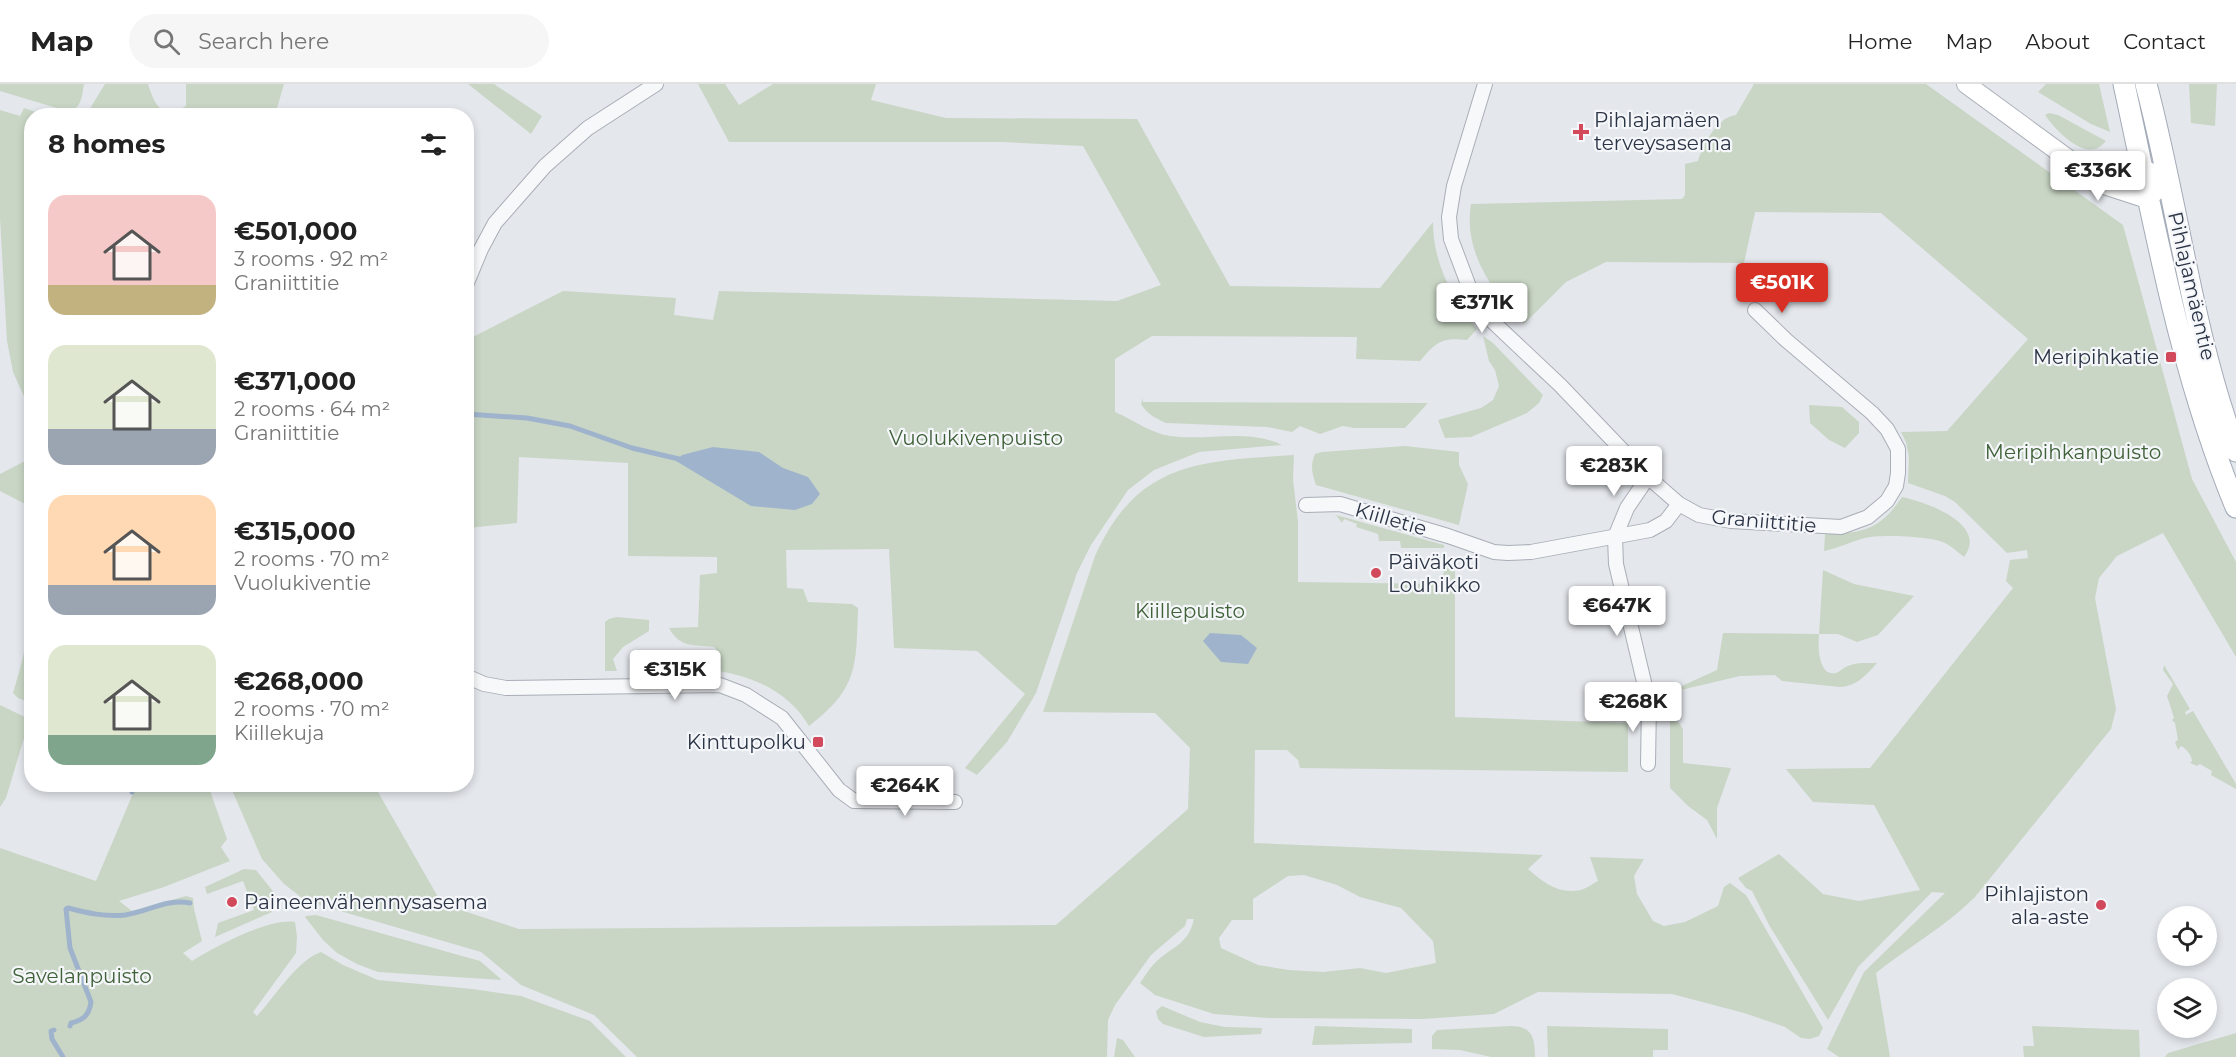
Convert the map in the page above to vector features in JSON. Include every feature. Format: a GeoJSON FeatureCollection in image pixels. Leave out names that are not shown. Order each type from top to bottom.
{"type":"FeatureCollection","features":[{"type":"Feature","properties":{"kind":"main road"},"geometry":{"type":"LineString","coordinates":[[1966,84],[2111,189],[2147,198],[2169,179]]}},
{"type":"Feature","properties":{"kind":"main road","name":"Pihlajamäentie"},"geometry":{"type":"LineString","coordinates":[[2124,84],[2147,198],[2183,349],[2206,429],[2236,507]]}},
{"type":"Feature","properties":{"kind":"main road","name":"Pihlajamäentie"},"geometry":{"type":"LineString","coordinates":[[2146,84],[2160,136],[2203,337],[2227,426],[2236,450]]}},
{"type":"Feature","properties":{"kind":"main road"},"geometry":{"type":"LineString","coordinates":[[2074,164],[2108,169],[2142,170],[2169,179]]}},
{"type":"Feature","properties":{"kind":"street"},"geometry":{"type":"LineString","coordinates":[[474,266],[495,223],[537,174],[565,146],[588,128],[656,84]]}},
{"type":"Feature","properties":{"kind":"street","name":"Graniittitie"},"geometry":{"type":"LineString","coordinates":[[1485,84],[1454,186],[1449,217],[1451,239],[1471,292],[1493,322],[1560,385],[1648,477],[1679,504],[1699,515],[1731,521],[1841,527],[1868,517],[1887,501],[1896,486],[1898,449],[1887,429],[1872,413],[1786,340],[1755,310]]}},
{"type":"Feature","properties":{"kind":"street"},"geometry":{"type":"LineString","coordinates":[[1648,477],[1627,508],[1615,537],[1616,564],[1649,703],[1648,764]]}},
{"type":"Feature","properties":{"kind":"street","name":"Kiilletie"},"geometry":{"type":"LineString","coordinates":[[1306,505],[1341,504],[1494,552],[1508,553],[1531,552],[1650,530],[1666,520],[1679,504]]}},
{"type":"Feature","properties":{"kind":"street"},"geometry":{"type":"LineString","coordinates":[[474,680],[506,688],[720,685],[746,695],[782,718],[839,790],[854,801],[955,802]]}},
{"type":"Feature","properties":{"kind":"green space"},"geometry":{"type":"Polygon","coordinates":[[[0,84],[84,84],[82,96],[76,108],[57,108],[0,91],[0,84]]]}},
{"type":"Feature","properties":{"kind":"green space"},"geometry":{"type":"Polygon","coordinates":[[[105,84],[148,84],[154,99],[161,108],[90,108],[105,84]]]}},
{"type":"Feature","properties":{"kind":"green space"},"geometry":{"type":"Polygon","coordinates":[[[186,84],[284,84],[277,108],[182,108],[186,106],[186,84]]]}},
{"type":"Feature","properties":{"kind":"green space"},"geometry":{"type":"Polygon","coordinates":[[[468,84],[494,84],[542,116],[531,134],[468,84]]]}},
{"type":"Feature","properties":{"kind":"green space","name":"Vuolukivenpuisto"},"geometry":{"type":"Polygon","coordinates":[[[698,84],[725,84],[739,105],[773,84],[876,84],[871,100],[946,118],[1137,119],[1230,286],[1380,288],[1433,222],[1440,266],[1452,292],[1477,329],[1467,340],[1451,339],[1440,342],[1420,361],[1356,359],[1357,337],[1152,336],[1115,359],[1115,412],[1149,429],[1170,436],[1255,437],[1282,445],[1199,452],[1154,470],[1128,490],[1091,545],[1077,573],[1036,693],[1007,742],[977,775],[965,768],[1025,694],[977,651],[894,648],[889,549],[786,550],[787,588],[803,589],[808,602],[852,604],[858,608],[857,645],[852,674],[837,700],[809,726],[792,704],[770,688],[745,677],[718,671],[718,652],[714,647],[683,642],[669,628],[698,627],[700,575],[717,573],[717,557],[628,556],[628,463],[519,457],[517,523],[474,527],[474,336],[563,291],[676,298],[674,315],[713,320],[719,291],[1117,301],[1161,285],[1083,146],[1003,142],[729,142],[698,84]]]}},
{"type":"Feature","properties":{"kind":"green space","name":"Meripihkanpuisto"},"geometry":{"type":"Polygon","coordinates":[[[1754,84],[1926,84],[2123,225],[2192,479],[2236,562],[2236,657],[2163,533],[2117,556],[2099,578],[2095,598],[2116,709],[2111,729],[1975,897],[1951,918],[1876,973],[1890,1057],[1839,1057],[1827,1049],[1864,972],[1945,893],[1932,892],[1858,967],[1828,1020],[1769,925],[1752,891],[1746,888],[1738,878],[1779,854],[1823,894],[1859,901],[1920,890],[1874,805],[1813,802],[1786,769],[1870,768],[2013,588],[2006,581],[2010,560],[2028,558],[2027,550],[2007,553],[1955,502],[1945,496],[1908,483],[1909,457],[1901,432],[1947,431],[2028,339],[1881,213],[1755,212],[1744,263],[1606,262],[1566,282],[1524,324],[1491,285],[1476,255],[1472,239],[1471,204],[1682,199],[1685,195],[1685,164],[1698,161],[1703,147],[1717,126],[1736,115],[1754,84]]]}},
{"type":"Feature","properties":{"kind":"green space"},"geometry":{"type":"Polygon","coordinates":[[[2046,84],[2099,84],[2110,132],[2091,124],[2038,92],[2046,84]]]}},
{"type":"Feature","properties":{"kind":"green space"},"geometry":{"type":"Polygon","coordinates":[[[2189,84],[2217,84],[2215,126],[2191,123],[2189,84]]]}},
{"type":"Feature","properties":{"kind":"green space"},"geometry":{"type":"Polygon","coordinates":[[[24,108],[24,396],[13,372],[7,341],[0,218],[0,110],[20,116],[24,108]]]}},
{"type":"Feature","properties":{"kind":"green space"},"geometry":{"type":"Polygon","coordinates":[[[2049,113],[2058,115],[2106,141],[2096,149],[2080,147],[2054,126],[2045,115],[2049,113]]]}},
{"type":"Feature","properties":{"kind":"green space"},"geometry":{"type":"Polygon","coordinates":[[[1483,336],[1493,343],[1543,395],[1539,403],[1527,413],[1471,437],[1445,438],[1438,420],[1481,408],[1493,400],[1499,386],[1495,370],[1489,361],[1483,336]]]}},
{"type":"Feature","properties":{"kind":"green space"},"geometry":{"type":"Polygon","coordinates":[[[1143,398],[1143,402],[1428,403],[1405,428],[1343,426],[1320,434],[1300,426],[1292,432],[1267,427],[1166,423],[1146,410],[1141,404],[1143,398]]]}},
{"type":"Feature","properties":{"kind":"green space"},"geometry":{"type":"Polygon","coordinates":[[[1809,405],[1842,407],[1859,422],[1859,433],[1845,448],[1829,440],[1810,423],[1809,405]]]}},
{"type":"Feature","properties":{"kind":"green space"},"geometry":{"type":"Polygon","coordinates":[[[1405,446],[1459,452],[1459,465],[1468,484],[1459,525],[1316,485],[1312,470],[1315,454],[1405,446]]]}},
{"type":"Feature","properties":{"kind":"green space","name":"Kiillepuisto"},"geometry":{"type":"Polygon","coordinates":[[[1294,455],[1293,479],[1298,522],[1298,582],[1443,584],[1444,564],[1455,564],[1455,717],[1628,723],[1628,772],[1300,768],[1298,760],[1287,750],[1255,750],[1254,843],[1543,855],[1528,869],[1552,886],[1565,891],[1584,889],[1598,881],[1590,857],[1644,859],[1634,876],[1637,894],[1653,921],[1664,926],[1685,922],[1718,906],[1724,887],[1730,883],[1746,895],[1823,1028],[1819,1036],[1810,1039],[1801,1038],[1785,1027],[1744,1013],[1672,994],[1538,992],[1494,1014],[1423,1019],[1268,1018],[1214,1014],[1155,995],[1140,983],[1160,958],[1188,935],[1194,919],[1187,919],[1185,926],[1151,955],[1115,1005],[1108,1020],[1107,1057],[637,1057],[594,1015],[521,985],[481,952],[306,901],[284,884],[262,859],[233,792],[378,792],[442,904],[519,929],[1056,925],[1188,809],[1190,748],[1155,713],[1043,712],[1095,556],[1112,524],[1131,501],[1153,483],[1176,472],[1202,464],[1294,455]],[[1304,875],[1288,876],[1253,899],[1253,920],[1232,920],[1219,938],[1221,948],[1258,965],[1289,970],[1323,972],[1360,968],[1386,973],[1436,963],[1433,941],[1401,908],[1360,897],[1337,885],[1304,875]]]}},
{"type":"Feature","properties":{"kind":"green space"},"geometry":{"type":"Polygon","coordinates":[[[24,462],[24,503],[0,491],[0,474],[24,462]]]}},
{"type":"Feature","properties":{"kind":"green space"},"geometry":{"type":"Polygon","coordinates":[[[1902,497],[1939,509],[1962,525],[1968,534],[1969,545],[1964,557],[1945,543],[1905,536],[1871,537],[1824,551],[1825,534],[1870,528],[1886,517],[1902,497]]]}},
{"type":"Feature","properties":{"kind":"green space"},"geometry":{"type":"Polygon","coordinates":[[[1336,515],[1444,545],[1444,548],[1401,548],[1400,541],[1379,541],[1378,534],[1356,527],[1357,524],[1344,519],[1342,523],[1336,515]]]}},
{"type":"Feature","properties":{"kind":"green space"},"geometry":{"type":"Polygon","coordinates":[[[1823,570],[1854,584],[1914,596],[1878,635],[1857,642],[1838,634],[1819,634],[1823,570]]]}},
{"type":"Feature","properties":{"kind":"green space"},"geometry":{"type":"Polygon","coordinates":[[[617,617],[649,620],[649,631],[623,647],[613,659],[617,671],[605,671],[605,622],[617,617]]]}},
{"type":"Feature","properties":{"kind":"green space"},"geometry":{"type":"Polygon","coordinates":[[[1723,633],[1819,634],[1821,662],[1823,667],[1831,673],[1855,664],[1877,663],[1861,679],[1851,685],[1840,687],[1782,681],[1775,675],[1740,676],[1664,694],[1717,670],[1723,633]]]}},
{"type":"Feature","properties":{"kind":"green space"},"geometry":{"type":"Polygon","coordinates":[[[24,652],[24,700],[13,693],[24,652]]]}},
{"type":"Feature","properties":{"kind":"green space"},"geometry":{"type":"Polygon","coordinates":[[[2164,665],[2190,709],[2185,712],[2186,715],[2193,711],[2236,784],[2236,789],[2211,775],[2212,771],[2200,764],[2197,766],[2190,763],[2191,757],[2183,747],[2181,746],[2178,750],[2175,742],[2178,740],[2175,723],[2172,720],[2174,718],[2167,696],[2173,684],[2163,670],[2164,665]]]}},
{"type":"Feature","properties":{"kind":"green space"},"geometry":{"type":"Polygon","coordinates":[[[0,705],[24,717],[24,738],[6,798],[0,807],[0,705]]]}},
{"type":"Feature","properties":{"kind":"green space"},"geometry":{"type":"Polygon","coordinates":[[[1668,711],[1671,711],[1683,729],[1683,763],[1731,768],[1717,808],[1717,839],[1707,820],[1688,806],[1670,788],[1668,711]]]}},
{"type":"Feature","properties":{"kind":"green space","name":"Savelanpuisto"},"geometry":{"type":"Polygon","coordinates":[[[134,792],[210,792],[227,839],[221,847],[230,861],[164,887],[119,901],[132,911],[186,896],[193,898],[202,941],[183,953],[192,961],[228,941],[257,929],[271,924],[295,922],[296,953],[253,1012],[257,1016],[303,963],[321,952],[343,965],[378,980],[521,996],[590,1021],[626,1057],[0,1057],[0,848],[96,881],[134,792]]]}},
{"type":"Feature","properties":{"kind":"green space"},"geometry":{"type":"Polygon","coordinates":[[[244,869],[256,870],[276,895],[277,904],[272,912],[215,937],[218,923],[254,910],[243,881],[207,894],[205,887],[244,869]]]}},
{"type":"Feature","properties":{"kind":"green space"},"geometry":{"type":"Polygon","coordinates":[[[316,915],[480,961],[502,980],[378,972],[337,953],[323,940],[305,917],[316,915]]]}},
{"type":"Feature","properties":{"kind":"green space"},"geometry":{"type":"Polygon","coordinates":[[[1162,1006],[1200,1022],[1225,1027],[1262,1028],[1261,1034],[1204,1037],[1163,1024],[1158,1019],[1156,1011],[1162,1006]]]}},
{"type":"Feature","properties":{"kind":"green space"},"geometry":{"type":"Polygon","coordinates":[[[1315,1026],[1412,1029],[1412,1043],[1312,1045],[1315,1026]]]}},
{"type":"Feature","properties":{"kind":"green space"},"geometry":{"type":"Polygon","coordinates":[[[1510,1026],[1523,1028],[1531,1034],[1535,1057],[1491,1057],[1460,1050],[1432,1049],[1432,1036],[1437,1030],[1510,1026]]]}},
{"type":"Feature","properties":{"kind":"green space"},"geometry":{"type":"Polygon","coordinates":[[[1547,1026],[1668,1029],[1668,1050],[1653,1050],[1653,1057],[1548,1057],[1547,1026]]]}},
{"type":"Feature","properties":{"kind":"green space"},"geometry":{"type":"Polygon","coordinates":[[[2032,1026],[2139,1030],[2140,1057],[2024,1057],[2023,1046],[2034,1046],[2032,1026]]]}},
{"type":"Feature","properties":{"kind":"green space"},"geometry":{"type":"Polygon","coordinates":[[[2236,1033],[2236,1057],[2165,1057],[2168,1053],[2236,1033]]]}},
{"type":"Feature","properties":{"kind":"green space"},"geometry":{"type":"Polygon","coordinates":[[[1117,1038],[1123,1040],[1135,1057],[1114,1057],[1117,1038]]]}},
{"type":"Feature","properties":{"kind":"water"},"geometry":{"type":"Polygon","coordinates":[[[713,447],[759,452],[783,468],[808,477],[820,494],[812,504],[795,510],[751,506],[676,461],[682,455],[713,447]]]}},
{"type":"Feature","properties":{"kind":"water"},"geometry":{"type":"Polygon","coordinates":[[[1210,633],[1241,635],[1257,648],[1248,664],[1221,662],[1203,641],[1210,633]]]}},
{"type":"Feature","properties":{"kind":"waterway"},"geometry":{"type":"LineString","coordinates":[[474,415],[527,418],[570,426],[632,448],[679,459]]}},
{"type":"Feature","properties":{"kind":"waterway"},"geometry":{"type":"LineString","coordinates":[[70,1026],[71,1023],[85,1016],[91,1002],[70,948],[66,909],[96,914],[125,915],[174,902],[190,903]]}},
{"type":"Feature","properties":{"kind":"waterway"},"geometry":{"type":"LineString","coordinates":[[54,1030],[51,1031],[52,1039],[63,1057]]}},
{"type":"Feature","properties":{"kind":"place","name":"Pihlajamäen terveysasema"},"geometry":{"type":"Point","coordinates":[1581,132]}},
{"type":"Feature","properties":{"kind":"place","name":"Meripihkatie"},"geometry":{"type":"Point","coordinates":[2171,357]}},
{"type":"Feature","properties":{"kind":"place","name":"Päiväkoti Louhikko"},"geometry":{"type":"Point","coordinates":[1376,573]}},
{"type":"Feature","properties":{"kind":"place","name":"Kinttupolku"},"geometry":{"type":"Point","coordinates":[818,742]}},
{"type":"Feature","properties":{"kind":"place","name":"Paineenvähennysasema"},"geometry":{"type":"Point","coordinates":[232,902]}},
{"type":"Feature","properties":{"kind":"place","name":"Pihlajiston ala-aste"},"geometry":{"type":"Point","coordinates":[2101,905]}}]}
